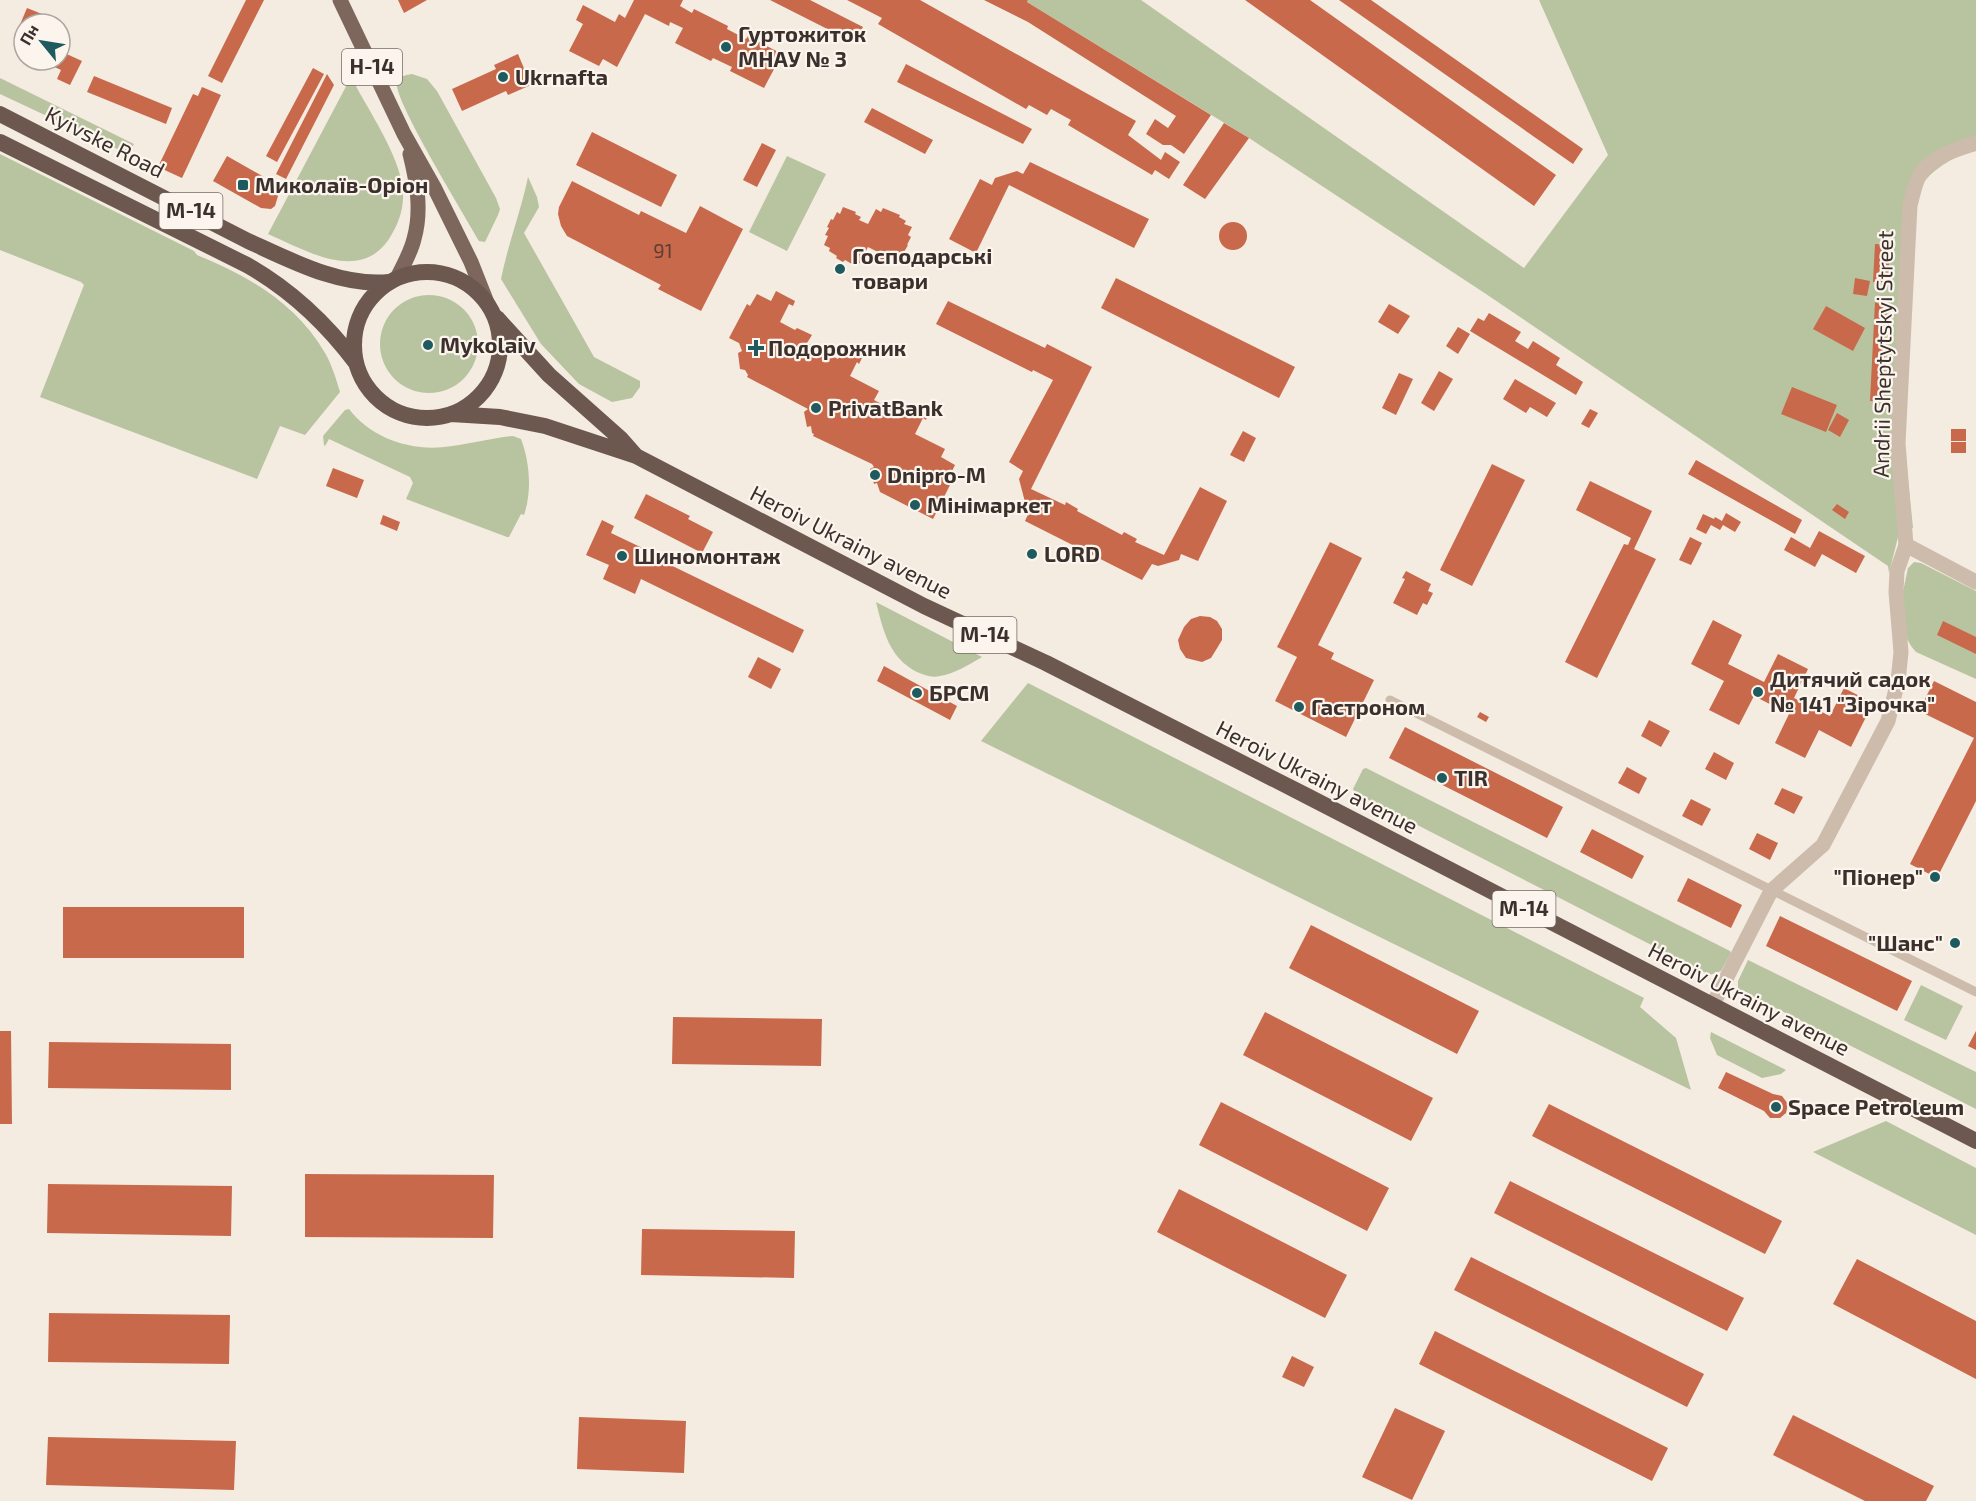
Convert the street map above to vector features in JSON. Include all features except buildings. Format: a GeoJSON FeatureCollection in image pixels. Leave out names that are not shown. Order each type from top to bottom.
{"type":"FeatureCollection","features":[{"type":"Feature","properties":{"kind":"highway","name":"Kyivske Road"},"geometry":{"type":"LineString","coordinates":[[0,114],[280,255],[330,275],[374,284],[393,280]]}},
{"type":"Feature","properties":{"kind":"highway","name":"Kyivske Road"},"geometry":{"type":"LineString","coordinates":[[0,142],[247,265],[273,281],[316,316],[340,341],[357,364]]}},
{"type":"Feature","properties":{"kind":"highway","name":"М-14"},"geometry":{"type":"LineString","coordinates":[[393,280],[411,273],[426,272],[455,277],[479,293],[491,309]]}},
{"type":"Feature","properties":{"kind":"highway"},"geometry":{"type":"LineString","coordinates":[[357,364],[354,340],[360,316],[380,288],[393,280]]}},
{"type":"Feature","properties":{"kind":"highway"},"geometry":{"type":"LineString","coordinates":[[451,414],[480,395],[497,365],[500,348],[499,330],[491,309]]}},
{"type":"Feature","properties":{"kind":"highway","name":"Heroiv Ukrainy avenue"},"geometry":{"type":"LineString","coordinates":[[491,309],[549,375],[621,438],[636,456]]}},
{"type":"Feature","properties":{"kind":"highway","name":"М-14"},"geometry":{"type":"LineString","coordinates":[[357,364],[360,375],[368,388],[391,408],[420,417],[451,414]]}},
{"type":"Feature","properties":{"kind":"highway","name":"Heroiv Ukrainy avenue"},"geometry":{"type":"LineString","coordinates":[[451,414],[500,417],[545,426],[636,456],[924,606],[1046,663],[1976,1141]]}},
{"type":"Feature","properties":{"kind":"main road","name":"Н-14"},"geometry":{"type":"LineString","coordinates":[[340,0],[404,134]]}},
{"type":"Feature","properties":{"kind":"main road"},"geometry":{"type":"LineString","coordinates":[[393,280],[414,240],[418,220],[416,182],[404,134]]}},
{"type":"Feature","properties":{"kind":"main road"},"geometry":{"type":"LineString","coordinates":[[404,134],[435,189],[491,309]]}},
{"type":"Feature","properties":{"kind":"street","name":"Andrii Sheptytskyi Street"},"geometry":{"type":"LineString","coordinates":[[1771,891],[1823,845],[1888,721],[1898,681],[1900,652],[1897,572],[1906,545],[1898,443],[1910,205],[1920,174],[1934,160],[1976,143]]}},
{"type":"Feature","properties":{"kind":"street"},"geometry":{"type":"LineString","coordinates":[[1906,545],[1976,582]]}},
{"type":"Feature","properties":{"kind":"street"},"geometry":{"type":"LineString","coordinates":[[1713,1004],[1771,891]]}},
{"type":"Feature","properties":{"kind":"lane"},"geometry":{"type":"LineString","coordinates":[[1389,700],[1976,992]]}},
{"type":"Feature","properties":{"kind":"green space"},"geometry":{"type":"Polygon","coordinates":[[[1028,0],[1141,0],[1524,268],[1608,155],[1539,0],[1976,0],[1976,151],[1954,158],[1932,173],[1922,186],[1916,203],[1904,438],[1913,528],[1900,529],[1889,573],[1888,566],[1486,294],[1249,138],[1027,2],[1028,0]]]}},
{"type":"Feature","properties":{"kind":"green space"},"geometry":{"type":"Polygon","coordinates":[[[412,74],[427,79],[437,91],[496,198],[500,209],[485,242],[479,241],[406,111],[397,83],[401,77],[412,74]]]}},
{"type":"Feature","properties":{"kind":"green space"},"geometry":{"type":"Polygon","coordinates":[[[351,77],[391,151],[400,175],[403,198],[401,212],[393,232],[381,248],[367,258],[352,261],[318,256],[268,234],[351,77]]]}},
{"type":"Feature","properties":{"kind":"green space"},"geometry":{"type":"Polygon","coordinates":[[[0,78],[134,144],[128,154],[0,94],[0,78]]]}},
{"type":"Feature","properties":{"kind":"green space"},"geometry":{"type":"Polygon","coordinates":[[[0,154],[253,282],[286,306],[314,336],[330,362],[340,392],[305,435],[280,426],[257,479],[40,397],[84,285],[0,250],[0,154]]]}},
{"type":"Feature","properties":{"kind":"green space"},"geometry":{"type":"Polygon","coordinates":[[[787,156],[826,174],[787,251],[749,232],[787,156]]]}},
{"type":"Feature","properties":{"kind":"green space"},"geometry":{"type":"Polygon","coordinates":[[[528,177],[539,207],[524,233],[594,357],[640,381],[640,387],[632,398],[612,402],[579,384],[541,344],[501,279],[528,177]]]}},
{"type":"Feature","properties":{"kind":"green space"},"geometry":{"type":"Polygon","coordinates":[[[429,295],[448,298],[464,309],[475,325],[478,344],[475,363],[464,379],[448,390],[429,393],[410,390],[394,379],[383,363],[380,344],[383,325],[394,309],[410,298],[429,295]]]}},
{"type":"Feature","properties":{"kind":"green space"},"geometry":{"type":"Polygon","coordinates":[[[349,409],[358,419],[379,434],[417,447],[444,447],[513,436],[521,439],[528,467],[527,506],[524,515],[521,514],[509,537],[406,499],[413,483],[410,477],[329,439],[325,446],[323,436],[345,410],[349,409]]]}},
{"type":"Feature","properties":{"kind":"green space"},"geometry":{"type":"Polygon","coordinates":[[[1914,562],[1921,563],[1976,591],[1976,679],[1916,652],[1906,637],[1902,596],[1908,568],[1914,562]]]}},
{"type":"Feature","properties":{"kind":"green space"},"geometry":{"type":"Polygon","coordinates":[[[876,602],[982,657],[946,675],[931,676],[917,672],[907,666],[894,651],[885,633],[876,602]]]}},
{"type":"Feature","properties":{"kind":"green space"},"geometry":{"type":"Polygon","coordinates":[[[1028,683],[1644,998],[1640,1007],[1676,1038],[1691,1090],[981,741],[1028,683]]]}},
{"type":"Feature","properties":{"kind":"green space"},"geometry":{"type":"Polygon","coordinates":[[[1366,768],[1731,953],[1721,971],[1710,975],[1355,793],[1353,789],[1363,769],[1366,768]]]}},
{"type":"Feature","properties":{"kind":"green space"},"geometry":{"type":"Polygon","coordinates":[[[1748,960],[1976,1072],[1976,1109],[1738,989],[1738,981],[1748,960]]]}},
{"type":"Feature","properties":{"kind":"green space"},"geometry":{"type":"Polygon","coordinates":[[[1921,985],[1963,1006],[1946,1040],[1904,1020],[1921,985]]]}},
{"type":"Feature","properties":{"kind":"green space"},"geometry":{"type":"Polygon","coordinates":[[[1711,1032],[1786,1070],[1781,1074],[1762,1078],[1717,1055],[1710,1038],[1711,1032]]]}},
{"type":"Feature","properties":{"kind":"green space"},"geometry":{"type":"Polygon","coordinates":[[[1886,1121],[1976,1168],[1976,1235],[1813,1152],[1886,1121]]]}},
{"type":"Feature","properties":{"kind":"place","name":"Гуртожиток МНАУ № 3"},"geometry":{"type":"Point","coordinates":[726,47]}},
{"type":"Feature","properties":{"kind":"place","name":"Ukrnafta"},"geometry":{"type":"Point","coordinates":[503,77]}},
{"type":"Feature","properties":{"kind":"place","name":"Миколаїв-Оріон"},"geometry":{"type":"Point","coordinates":[243,185]}},
{"type":"Feature","properties":{"kind":"place","name":"Господарські товари"},"geometry":{"type":"Point","coordinates":[840,269]}},
{"type":"Feature","properties":{"kind":"place","name":"Mykolaiv"},"geometry":{"type":"Point","coordinates":[428,345]}},
{"type":"Feature","properties":{"kind":"place","name":"Подорожник"},"geometry":{"type":"Point","coordinates":[756,348]}},
{"type":"Feature","properties":{"kind":"place","name":"PrivatBank"},"geometry":{"type":"Point","coordinates":[816,408]}},
{"type":"Feature","properties":{"kind":"place","name":"Dnipro-M"},"geometry":{"type":"Point","coordinates":[875,475]}},
{"type":"Feature","properties":{"kind":"place","name":"Мінімаркет"},"geometry":{"type":"Point","coordinates":[915,505]}},
{"type":"Feature","properties":{"kind":"place","name":"LORD"},"geometry":{"type":"Point","coordinates":[1032,554]}},
{"type":"Feature","properties":{"kind":"place","name":"Шиномонтаж"},"geometry":{"type":"Point","coordinates":[622,556]}},
{"type":"Feature","properties":{"kind":"place","name":"Дитячий садок № 141 \"Зірочка\""},"geometry":{"type":"Point","coordinates":[1758,692]}},
{"type":"Feature","properties":{"kind":"place","name":"БРСМ"},"geometry":{"type":"Point","coordinates":[917,693]}},
{"type":"Feature","properties":{"kind":"place","name":"Гастроном"},"geometry":{"type":"Point","coordinates":[1299,707]}},
{"type":"Feature","properties":{"kind":"place","name":"TIR"},"geometry":{"type":"Point","coordinates":[1442,778]}},
{"type":"Feature","properties":{"kind":"place","name":"\"Піонер\""},"geometry":{"type":"Point","coordinates":[1935,877]}},
{"type":"Feature","properties":{"kind":"place","name":"\"Шанс\""},"geometry":{"type":"Point","coordinates":[1955,943]}},
{"type":"Feature","properties":{"kind":"place","name":"Space Petroleum"},"geometry":{"type":"Point","coordinates":[1776,1107]}}]}
